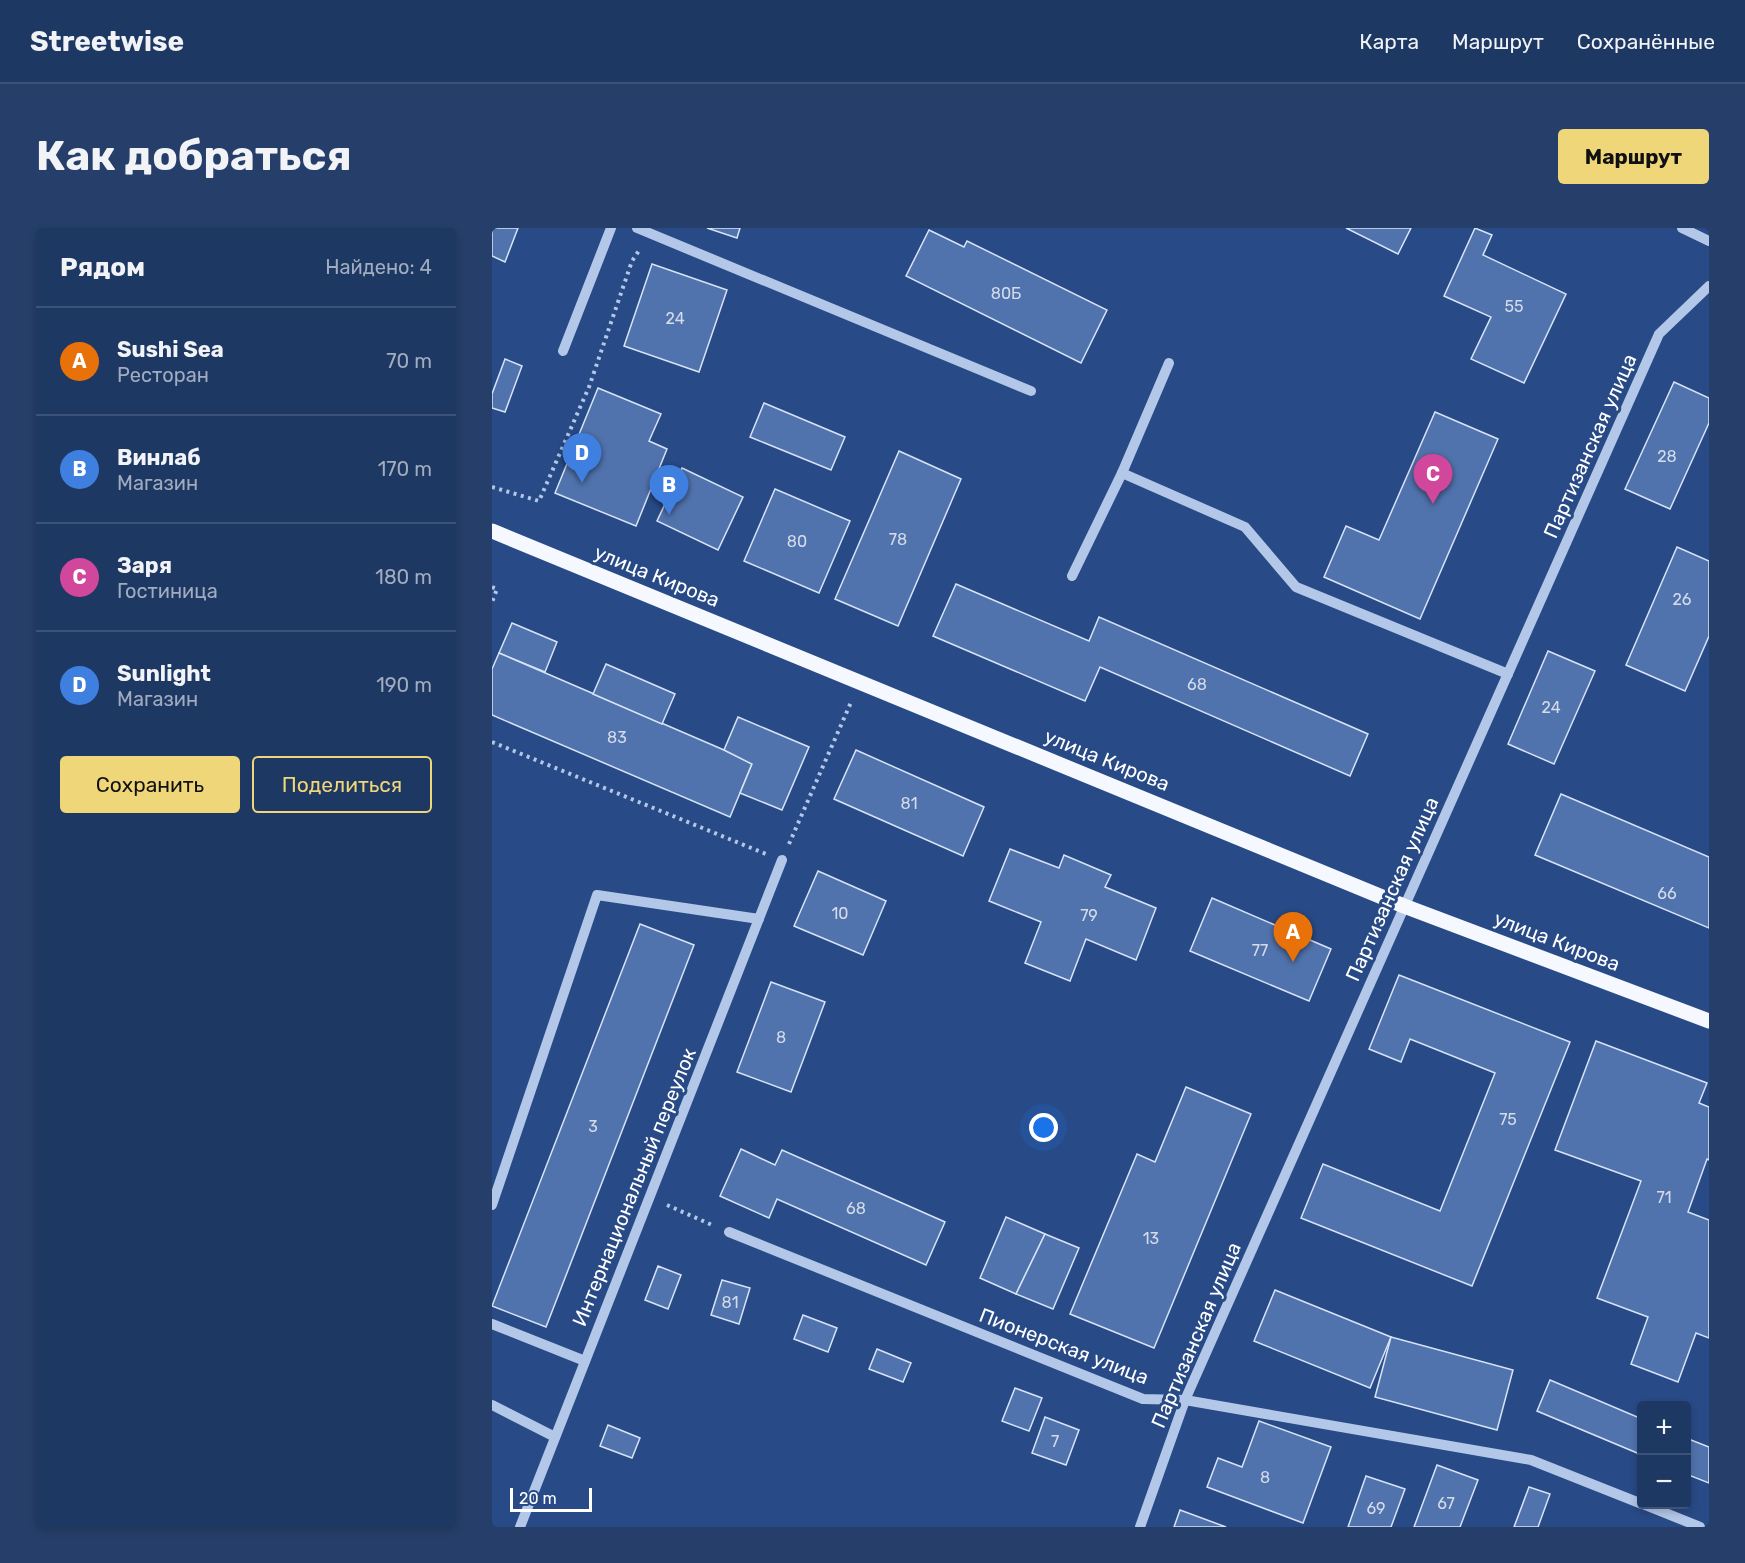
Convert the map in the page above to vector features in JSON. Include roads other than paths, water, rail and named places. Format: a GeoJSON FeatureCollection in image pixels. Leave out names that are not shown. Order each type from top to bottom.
{"type":"FeatureCollection","features":[{"type":"Feature","properties":{"kind":"main road","name":"улица Кирова"},"geometry":{"type":"LineString","coordinates":[[492,531],[1404,906],[1709,1021]]}},
{"type":"Feature","properties":{"kind":"street"},"geometry":{"type":"LineString","coordinates":[[563,351],[611,228]]}},
{"type":"Feature","properties":{"kind":"street"},"geometry":{"type":"LineString","coordinates":[[637,228],[1031,391]]}},
{"type":"Feature","properties":{"kind":"street"},"geometry":{"type":"LineString","coordinates":[[1682,228],[1709,241]]}},
{"type":"Feature","properties":{"kind":"street","name":"Партизанская улица"},"geometry":{"type":"LineString","coordinates":[[1140,1527],[1185,1400],[1659,334],[1709,286]]}},
{"type":"Feature","properties":{"kind":"street"},"geometry":{"type":"LineString","coordinates":[[1072,576],[1122,473],[1169,363]]}},
{"type":"Feature","properties":{"kind":"street"},"geometry":{"type":"LineString","coordinates":[[1122,473],[1245,527],[1296,587],[1508,674]]}},
{"type":"Feature","properties":{"kind":"street","name":"Интернациональный переулок"},"geometry":{"type":"LineString","coordinates":[[520,1527],[782,861]]}},
{"type":"Feature","properties":{"kind":"street"},"geometry":{"type":"LineString","coordinates":[[492,1204],[597,896],[759,919]]}},
{"type":"Feature","properties":{"kind":"street","name":"Пионерская улица"},"geometry":{"type":"LineString","coordinates":[[729,1232],[1143,1399],[1185,1400],[1531,1460],[1637,1502]]}},
{"type":"Feature","properties":{"kind":"street"},"geometry":{"type":"LineString","coordinates":[[492,1324],[585,1360]]}},
{"type":"Feature","properties":{"kind":"street"},"geometry":{"type":"LineString","coordinates":[[492,1405],[555,1437]]}},
{"type":"Feature","properties":{"kind":"street","name":"Пионерская улица"},"geometry":{"type":"LineString","coordinates":[[1655,1509],[1700,1527]]}},
{"type":"Feature","properties":{"kind":"place","name":"Sunlight"},"geometry":{"type":"Point","coordinates":[582,483]}},
{"type":"Feature","properties":{"kind":"place","name":"Заря"},"geometry":{"type":"Point","coordinates":[1433,504]}},
{"type":"Feature","properties":{"kind":"place","name":"Винлаб"},"geometry":{"type":"Point","coordinates":[669,515]}},
{"type":"Feature","properties":{"kind":"place","name":"Sushi Sea"},"geometry":{"type":"Point","coordinates":[1293,962]}}]}
